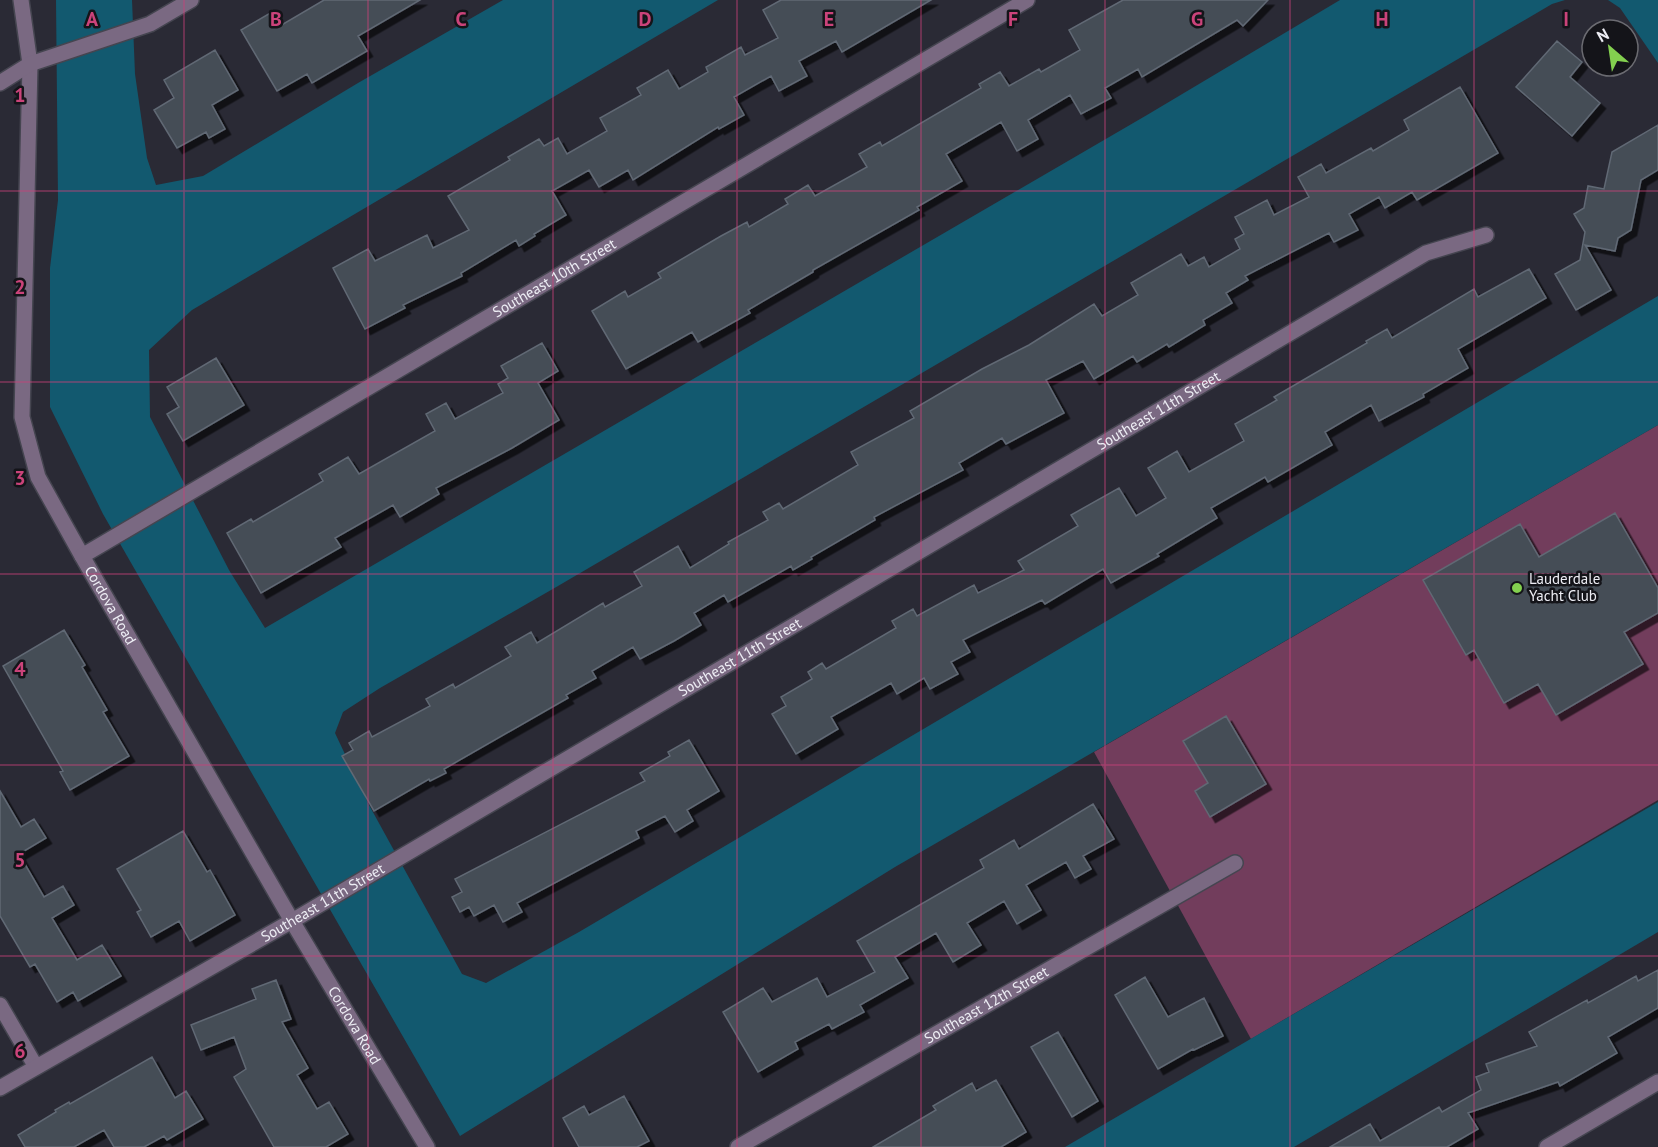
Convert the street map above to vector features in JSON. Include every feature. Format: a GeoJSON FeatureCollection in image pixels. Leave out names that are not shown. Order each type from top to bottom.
{"type":"FeatureCollection","features":[{"type":"Feature","properties":{"kind":"street","name":"Cordova Road"},"geometry":{"type":"LineString","coordinates":[[21,0],[30,64],[22,417],[38,477],[292,921],[427,1147]]}},
{"type":"Feature","properties":{"kind":"street"},"geometry":{"type":"LineString","coordinates":[[0,82],[30,64],[150,24],[191,0]]}},
{"type":"Feature","properties":{"kind":"street","name":"Southeast 10th Street"},"geometry":{"type":"LineString","coordinates":[[82,556],[1027,0]]}},
{"type":"Feature","properties":{"kind":"street","name":"Southeast 11th Street"},"geometry":{"type":"LineString","coordinates":[[0,1088],[316,907],[1426,254],[1486,235]]}},
{"type":"Feature","properties":{"kind":"street","name":"Southeast 12th Street"},"geometry":{"type":"LineString","coordinates":[[738,1147],[1235,863]]}},
{"type":"Feature","properties":{"kind":"street"},"geometry":{"type":"LineString","coordinates":[[0,1005],[36,1067]]}},
{"type":"Feature","properties":{"kind":"street"},"geometry":{"type":"LineString","coordinates":[[1547,1147],[1658,1082]]}},
{"type":"Feature","properties":{"kind":"shaded area","name":"Lauderdale Yacht Club"},"geometry":{"type":"Polygon","coordinates":[[[1658,425],[1658,800],[1251,1039],[1094,752],[1658,425]]]}},
{"type":"Feature","properties":{"kind":"water"},"geometry":{"type":"Polygon","coordinates":[[[56,0],[132,0],[135,74],[147,158],[156,185],[203,176],[503,0],[718,0],[192,310],[149,350],[150,417],[229,570],[265,628],[1147,115],[1340,0],[1565,0],[1552,4],[380,688],[343,712],[335,733],[369,805],[462,974],[486,983],[579,932],[1658,296],[1658,425],[895,867],[460,1136],[103,514],[50,407],[50,268],[58,200],[56,0]]]}},
{"type":"Feature","properties":{"kind":"water"},"geometry":{"type":"Polygon","coordinates":[[[1608,0],[1658,0],[1658,63],[1640,37],[1640,18],[1627,18],[1620,8],[1608,0]]]}},
{"type":"Feature","properties":{"kind":"water"},"geometry":{"type":"Polygon","coordinates":[[[1658,802],[1658,932],[1294,1147],[1065,1147],[1658,802]]]}},
{"type":"Feature","properties":{"kind":"building"},"geometry":{"type":"Polygon","coordinates":[[[324,0],[420,0],[358,36],[367,51],[312,83],[307,74],[277,91],[241,30],[272,12],[280,26],[324,0]]]}},
{"type":"Feature","properties":{"kind":"building"},"geometry":{"type":"Polygon","coordinates":[[[781,0],[931,0],[842,52],[836,41],[799,61],[807,76],[779,91],[771,76],[734,97],[744,115],[719,129],[718,127],[633,180],[628,170],[599,187],[589,170],[552,191],[566,215],[519,246],[516,240],[461,273],[462,276],[403,305],[405,308],[365,329],[333,268],[368,249],[375,261],[427,235],[433,248],[469,230],[448,196],[510,160],[508,157],[539,139],[544,146],[558,138],[567,154],[607,131],[600,118],[641,95],[637,88],[668,70],[679,89],[708,72],[706,67],[741,47],[745,55],[778,38],[763,10],[781,0]]]}},
{"type":"Feature","properties":{"kind":"building"},"geometry":{"type":"Polygon","coordinates":[[[1123,0],[1268,0],[1243,26],[1237,20],[1142,77],[1138,69],[1105,88],[1111,98],[1081,114],[1070,95],[1028,120],[1038,139],[1017,151],[1001,122],[946,154],[962,181],[917,207],[919,210],[813,270],[748,310],[750,313],[698,342],[692,332],[626,369],[592,311],[625,291],[628,297],[661,278],[658,273],[747,222],[749,227],[788,204],[785,199],[808,185],[815,196],[867,167],[859,154],[880,142],[882,146],[981,88],[979,84],[1000,72],[1009,86],[1039,69],[1041,72],[1080,50],[1069,30],[1123,0]]]}},
{"type":"Feature","properties":{"kind":"building"},"geometry":{"type":"Polygon","coordinates":[[[1557,41],[1580,60],[1580,64],[1570,77],[1600,103],[1572,136],[1516,87],[1557,41]]]}},
{"type":"Feature","properties":{"kind":"building"},"geometry":{"type":"Polygon","coordinates":[[[215,50],[238,90],[212,105],[225,129],[209,138],[206,132],[177,148],[154,110],[174,98],[164,80],[215,50]]]}},
{"type":"Feature","properties":{"kind":"building"},"geometry":{"type":"Polygon","coordinates":[[[1460,87],[1498,153],[1417,200],[1412,192],[1385,208],[1379,197],[1349,214],[1358,230],[1334,242],[1329,233],[1245,276],[1248,280],[1226,293],[1232,303],[1203,320],[1205,325],[1169,347],[1167,344],[1137,362],[1133,356],[1094,379],[1083,361],[1046,380],[1064,413],[1006,444],[1002,438],[959,463],[963,470],[874,517],[875,520],[793,570],[791,566],[728,602],[724,595],[694,613],[701,625],[674,641],[640,659],[633,647],[592,671],[596,678],[566,695],[568,698],[444,769],[446,773],[430,781],[429,779],[374,811],[342,756],[353,750],[349,743],[369,731],[372,737],[430,706],[426,699],[453,684],[455,688],[511,656],[505,647],[531,632],[537,643],[603,603],[605,607],[642,586],[634,572],[678,546],[690,568],[729,544],[728,542],[768,520],[763,512],[779,503],[783,509],[858,465],[851,452],[914,418],[910,411],[982,369],[1029,345],[1094,304],[1102,316],[1138,295],[1131,283],[1181,254],[1188,266],[1204,257],[1209,267],[1240,249],[1235,239],[1244,234],[1235,217],[1267,200],[1274,215],[1309,197],[1298,177],[1321,164],[1326,173],[1371,148],[1373,151],[1409,130],[1404,120],[1460,87]]]}},
{"type":"Feature","properties":{"kind":"building"},"geometry":{"type":"Polygon","coordinates":[[[1658,125],[1658,170],[1641,180],[1631,230],[1618,238],[1615,251],[1585,245],[1611,290],[1576,310],[1555,274],[1580,260],[1585,232],[1574,214],[1584,208],[1588,186],[1604,189],[1612,152],[1658,125]]]}},
{"type":"Feature","properties":{"kind":"building"},"geometry":{"type":"Polygon","coordinates":[[[1529,269],[1546,298],[1458,349],[1468,368],[1423,394],[1424,397],[1379,421],[1371,405],[1325,432],[1332,445],[1268,482],[1265,477],[1211,508],[1217,518],[1157,554],[1159,556],[1111,583],[1103,569],[1045,604],[1042,600],[963,640],[970,652],[951,662],[958,674],[930,689],[924,678],[897,694],[891,683],[831,717],[838,729],[796,754],[772,714],[786,706],[781,697],[812,679],[808,672],[822,663],[826,669],[896,628],[892,621],[913,609],[917,616],[974,585],[978,593],[1024,570],[1018,561],[1078,526],[1071,515],[1119,488],[1136,516],[1166,498],[1148,468],[1177,451],[1189,472],[1244,441],[1235,424],[1277,400],[1274,397],[1367,343],[1366,341],[1387,329],[1392,338],[1474,289],[1478,297],[1529,269]]]}},
{"type":"Feature","properties":{"kind":"building"},"geometry":{"type":"Polygon","coordinates":[[[542,343],[558,371],[538,383],[559,420],[436,488],[439,494],[400,517],[393,505],[335,538],[341,547],[261,593],[227,533],[251,519],[253,522],[323,481],[319,474],[348,457],[359,474],[435,431],[426,414],[446,403],[455,419],[503,393],[498,384],[508,378],[501,366],[542,343]]]}},
{"type":"Feature","properties":{"kind":"building"},"geometry":{"type":"Polygon","coordinates":[[[216,358],[244,405],[183,441],[167,414],[179,407],[167,387],[216,358]]]}},
{"type":"Feature","properties":{"kind":"building"},"geometry":{"type":"Polygon","coordinates":[[[1615,513],[1658,588],[1658,613],[1624,632],[1643,664],[1556,715],[1538,684],[1504,703],[1474,650],[1466,655],[1423,580],[1520,524],[1539,557],[1615,513]]]}},
{"type":"Feature","properties":{"kind":"building"},"geometry":{"type":"Polygon","coordinates":[[[64,630],[85,665],[82,667],[107,710],[103,712],[129,756],[70,790],[60,772],[63,771],[3,666],[64,630]]]}},
{"type":"Feature","properties":{"kind":"building"},"geometry":{"type":"Polygon","coordinates":[[[1226,716],[1266,784],[1210,817],[1195,791],[1208,783],[1183,741],[1226,716]]]}},
{"type":"Feature","properties":{"kind":"building"},"geometry":{"type":"Polygon","coordinates":[[[689,740],[719,791],[687,810],[693,821],[675,832],[665,816],[636,831],[639,838],[517,903],[522,912],[503,922],[494,905],[474,916],[469,907],[460,912],[452,897],[462,892],[455,879],[645,781],[640,773],[670,756],[668,752],[689,740]]]}},
{"type":"Feature","properties":{"kind":"building"},"geometry":{"type":"Polygon","coordinates":[[[0,791],[21,827],[34,819],[46,838],[19,854],[44,897],[63,886],[74,905],[52,918],[77,960],[102,945],[121,976],[78,1001],[73,992],[57,1002],[35,964],[30,967],[0,916],[0,791]]]}},
{"type":"Feature","properties":{"kind":"building"},"geometry":{"type":"Polygon","coordinates":[[[1093,804],[1114,839],[1083,856],[1091,869],[1075,878],[1066,862],[1026,885],[1041,910],[1017,924],[1004,901],[967,923],[981,945],[953,962],[936,933],[895,957],[908,978],[860,1005],[864,1012],[832,1029],[829,1024],[795,1042],[798,1049],[758,1072],[723,1012],[763,988],[772,1002],[817,978],[827,997],[875,972],[857,941],[984,868],[980,860],[1014,840],[1019,849],[1093,804]]]}},
{"type":"Feature","properties":{"kind":"building"},"geometry":{"type":"Polygon","coordinates":[[[183,831],[207,872],[210,870],[235,915],[190,941],[179,921],[151,937],[137,912],[141,910],[117,869],[183,831]]]}},
{"type":"Feature","properties":{"kind":"building"},"geometry":{"type":"Polygon","coordinates":[[[1658,970],[1658,1008],[1608,1037],[1617,1053],[1560,1086],[1558,1082],[1468,1113],[1478,1129],[1447,1147],[1330,1147],[1370,1124],[1380,1141],[1439,1107],[1442,1112],[1481,1090],[1476,1077],[1489,1072],[1486,1064],[1537,1046],[1529,1032],[1636,976],[1638,981],[1658,970]]]}},
{"type":"Feature","properties":{"kind":"building"},"geometry":{"type":"Polygon","coordinates":[[[1145,977],[1168,1017],[1204,998],[1223,1036],[1193,1049],[1158,1069],[1115,995],[1145,977]]]}},
{"type":"Feature","properties":{"kind":"building"},"geometry":{"type":"Polygon","coordinates":[[[276,980],[291,1019],[282,1022],[308,1068],[297,1075],[317,1109],[329,1102],[348,1134],[326,1147],[274,1147],[234,1077],[246,1069],[234,1037],[201,1050],[191,1025],[256,999],[252,989],[276,980]]]}},
{"type":"Feature","properties":{"kind":"building"},"geometry":{"type":"Polygon","coordinates":[[[1058,1032],[1098,1101],[1072,1117],[1031,1047],[1058,1032]]]}},
{"type":"Feature","properties":{"kind":"building"},"geometry":{"type":"Polygon","coordinates":[[[152,1057],[175,1098],[186,1091],[203,1119],[167,1140],[164,1136],[144,1147],[114,1147],[104,1130],[74,1147],[25,1147],[18,1135],[56,1112],[55,1110],[69,1102],[70,1104],[152,1057]]]}},
{"type":"Feature","properties":{"kind":"building"},"geometry":{"type":"Polygon","coordinates":[[[996,1080],[1026,1132],[1001,1147],[873,1147],[936,1110],[933,1106],[972,1083],[976,1091],[996,1080]]]}},
{"type":"Feature","properties":{"kind":"building"},"geometry":{"type":"Polygon","coordinates":[[[624,1096],[649,1141],[637,1147],[579,1147],[563,1118],[584,1106],[589,1115],[624,1096]]]}},
{"type":"Feature","properties":{"kind":"place","name":"Lauderdale Yacht Club"},"geometry":{"type":"Point","coordinates":[1517,588]}}]}
